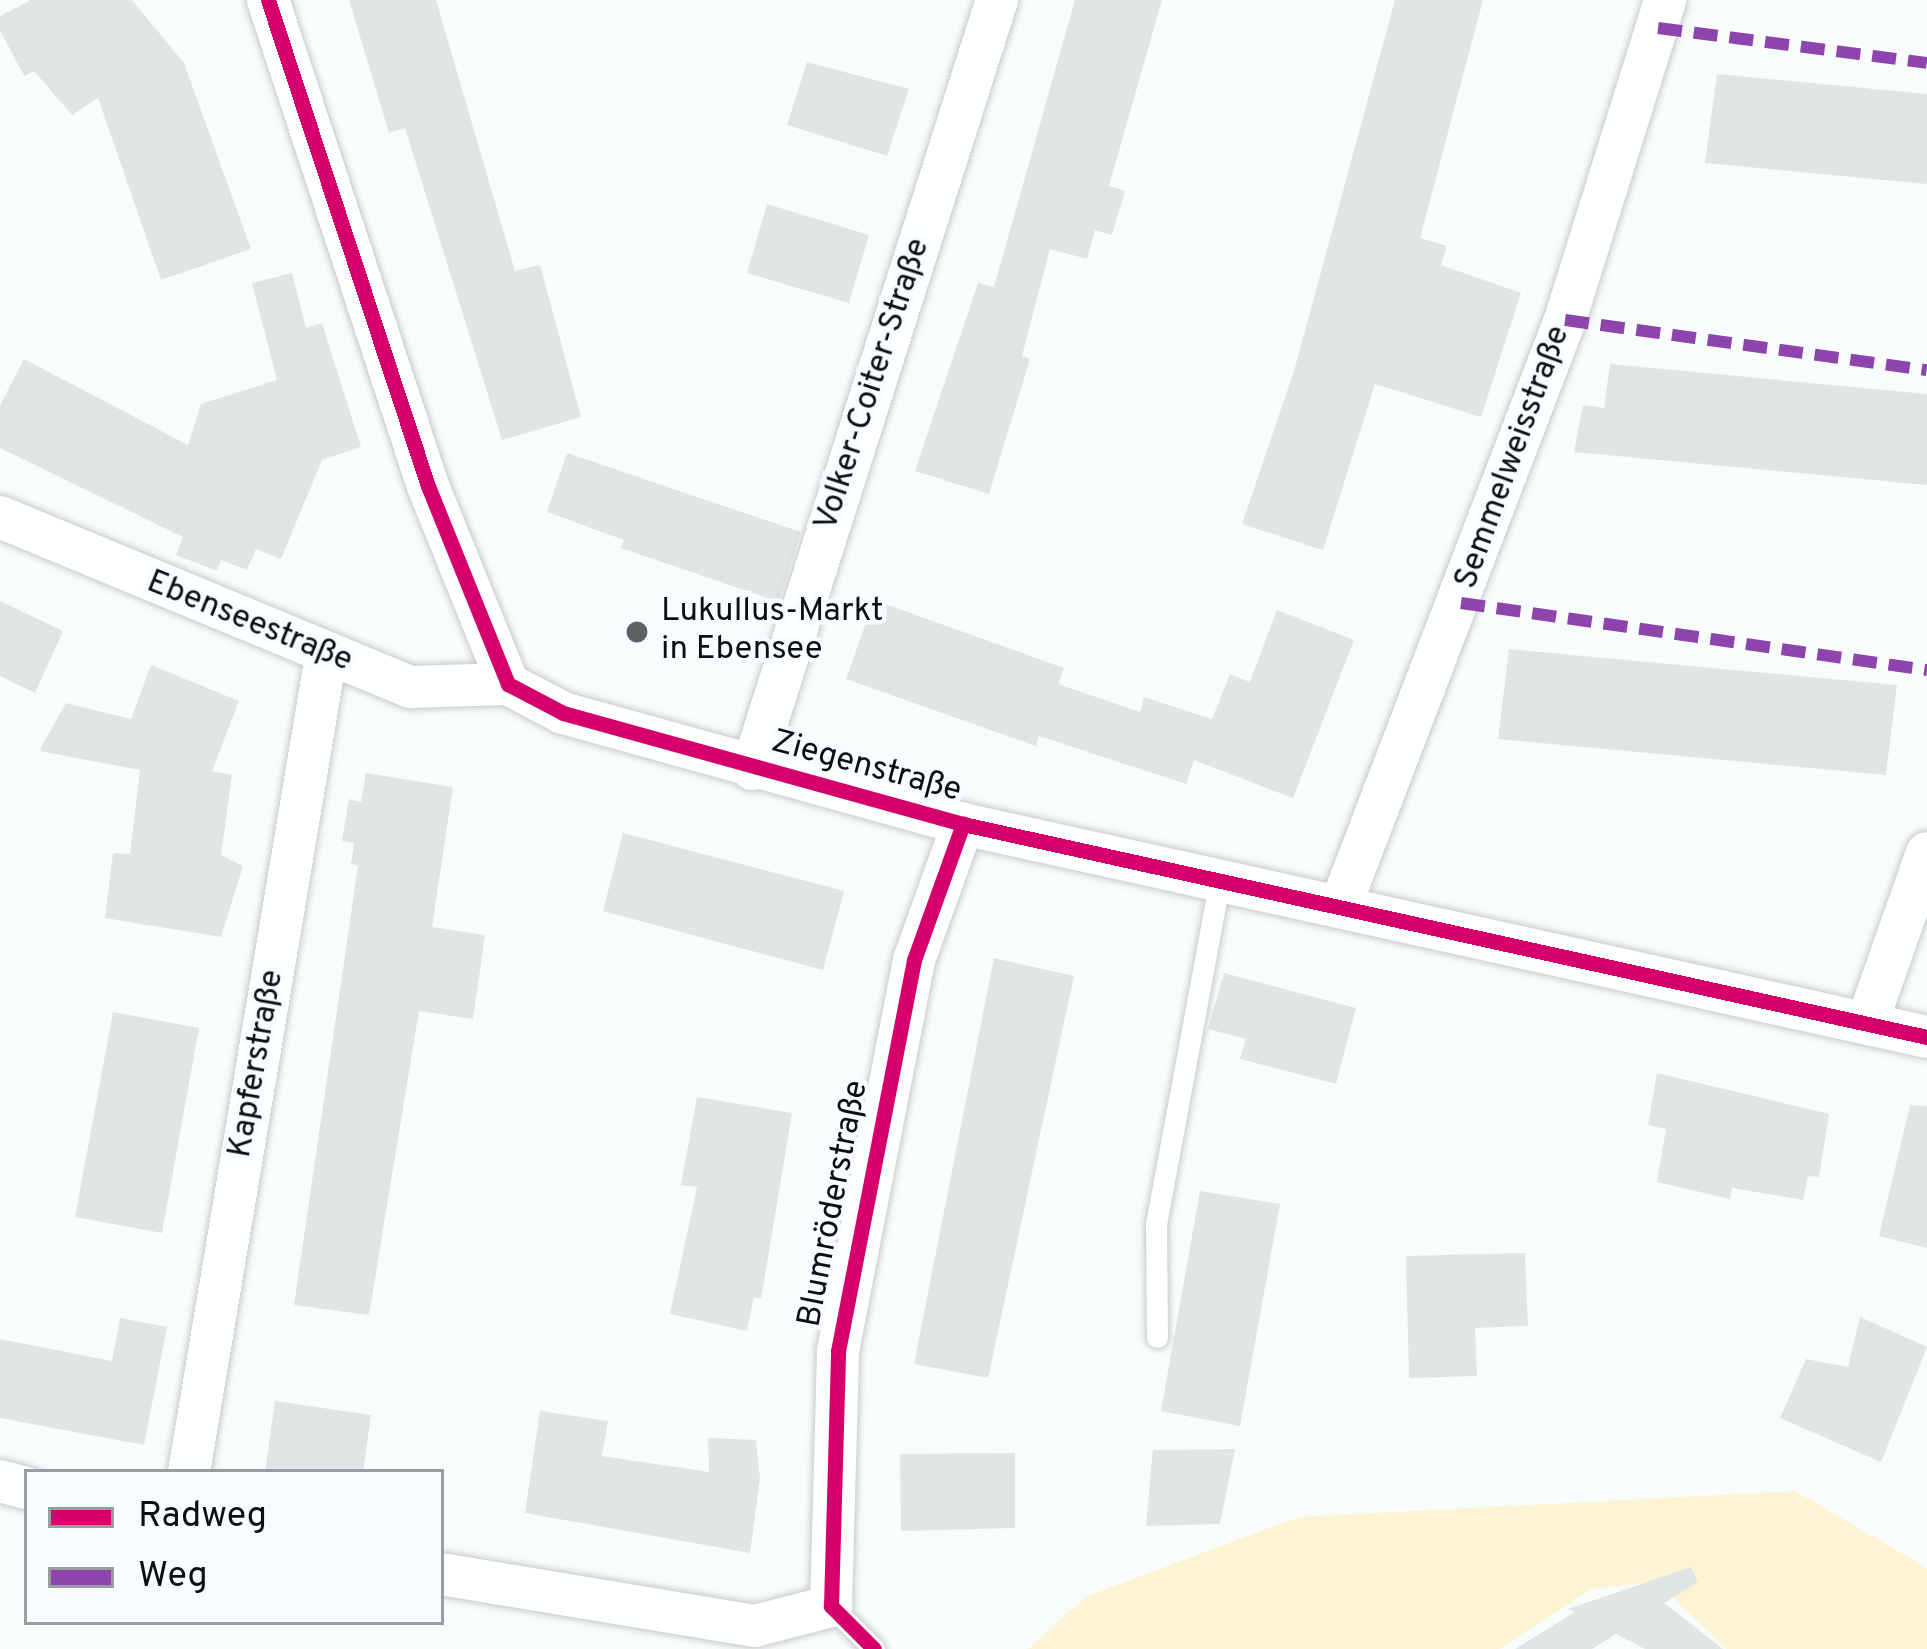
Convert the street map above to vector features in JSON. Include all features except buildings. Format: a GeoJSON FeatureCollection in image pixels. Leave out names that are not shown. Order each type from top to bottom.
{"type":"FeatureCollection","features":[{"type":"Feature","properties":{"kind":"street"},"geometry":{"type":"LineString","coordinates":[[268,0],[428,486],[508,684]]}},
{"type":"Feature","properties":{"kind":"street","name":"Volker-Coiter-Straße"},"geometry":{"type":"LineString","coordinates":[[752,769],[997,0]]}},
{"type":"Feature","properties":{"kind":"street","name":"Semmelweisstraße"},"geometry":{"type":"LineString","coordinates":[[1340,907],[1565,320],[1665,0]]}},
{"type":"Feature","properties":{"kind":"street","name":"Ebenseestraße"},"geometry":{"type":"LineString","coordinates":[[0,518],[326,656],[411,687],[508,684]]}},
{"type":"Feature","properties":{"kind":"street","name":"Kapferstraße"},"geometry":{"type":"LineString","coordinates":[[190,1469],[326,656]]}},
{"type":"Feature","properties":{"kind":"street","name":"Ziegenstraße"},"geometry":{"type":"LineString","coordinates":[[508,684],[563,712],[752,769],[963,824],[1927,1037]]}},
{"type":"Feature","properties":{"kind":"street","name":"Blumröderstraße"},"geometry":{"type":"LineString","coordinates":[[831,1606],[838,1351],[914,960],[963,824]]}},
{"type":"Feature","properties":{"kind":"street"},"geometry":{"type":"LineString","coordinates":[[1868,1023],[1927,853]]}},
{"type":"Feature","properties":{"kind":"street"},"geometry":{"type":"LineString","coordinates":[[444,1574],[755,1626],[831,1606]]}},
{"type":"Feature","properties":{"kind":"lane"},"geometry":{"type":"LineString","coordinates":[[1157,1337],[1156,1225],[1220,880]]}},
{"type":"Feature","properties":{"kind":"lane"},"geometry":{"type":"LineString","coordinates":[[831,1606],[874,1649]]}},
{"type":"Feature","properties":{"kind":"shaded area"},"geometry":{"type":"Polygon","coordinates":[[[1795,1491],[1927,1568],[1927,1649],[1726,1649],[1656,1582],[1592,1589],[1499,1649],[1028,1649],[1085,1597],[1299,1517],[1795,1491]]]}},
{"type":"Feature","properties":{"kind":"marked path"},"geometry":{"type":"LineString","coordinates":[[1658,28],[1927,63]]}},
{"type":"Feature","properties":{"kind":"marked path"},"geometry":{"type":"LineString","coordinates":[[1565,320],[1927,370]]}},
{"type":"Feature","properties":{"kind":"marked path"},"geometry":{"type":"LineString","coordinates":[[1461,603],[1927,670]]}},
{"type":"Feature","properties":{"kind":"cycle path"},"geometry":{"type":"LineString","coordinates":[[268,0],[428,486],[508,684],[563,713],[963,824],[1927,1037]]}},
{"type":"Feature","properties":{"kind":"cycle path"},"geometry":{"type":"LineString","coordinates":[[874,1649],[831,1606],[838,1351],[914,960],[963,824]]}},
{"type":"Feature","properties":{"kind":"place","name":"Lukullus-Markt in Ebensee"},"geometry":{"type":"Point","coordinates":[637,632]}}]}
